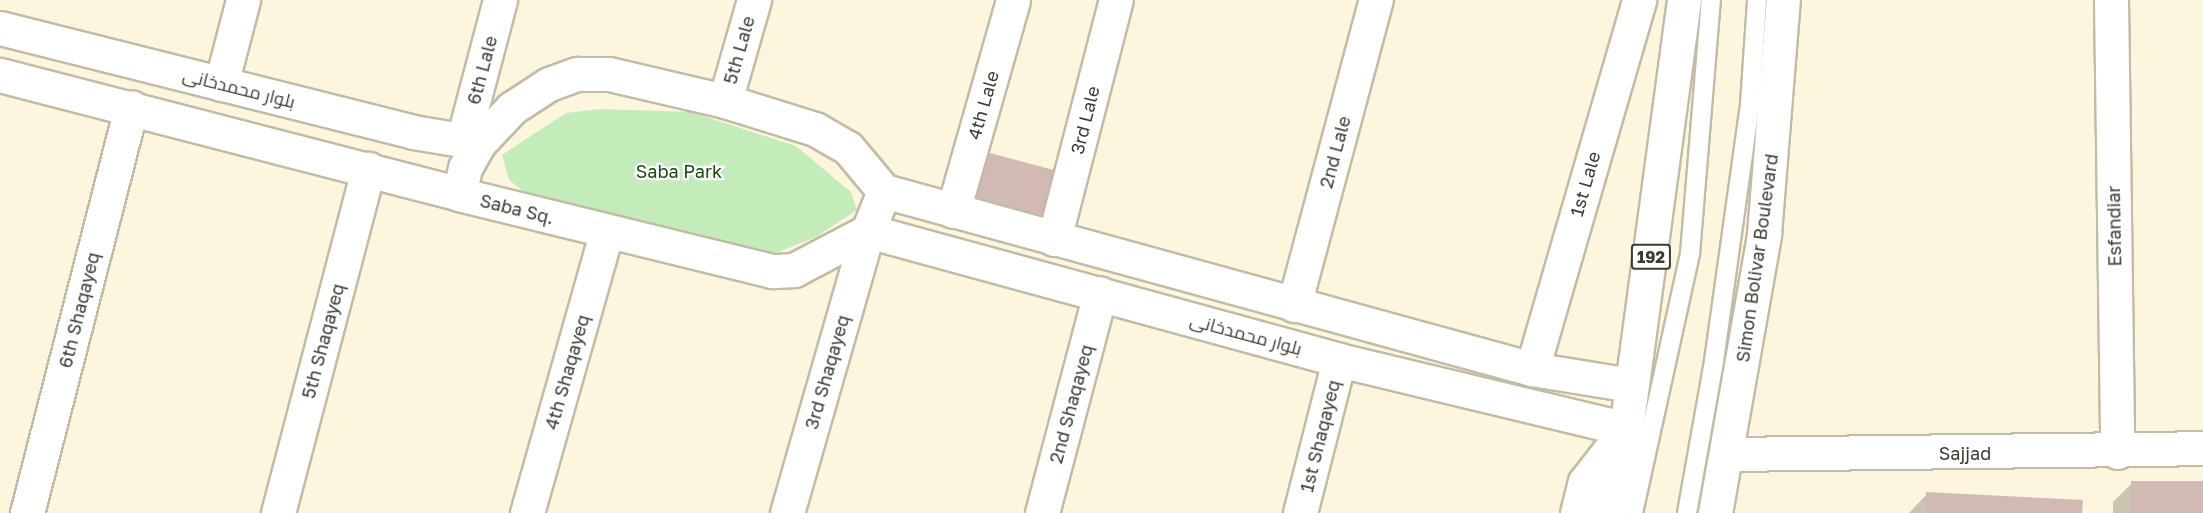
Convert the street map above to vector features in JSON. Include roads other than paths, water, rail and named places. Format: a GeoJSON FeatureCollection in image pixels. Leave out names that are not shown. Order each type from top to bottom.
{"type":"FeatureCollection","features":[{"type":"Feature","properties":{"kind":"street"},"geometry":{"type":"LineString","coordinates":[[221,84],[243,0]]}},
{"type":"Feature","properties":{"kind":"street","name":"6th Lale"},"geometry":{"type":"LineString","coordinates":[[471,141],[501,0]]}},
{"type":"Feature","properties":{"kind":"street","name":"5th Lale"},"geometry":{"type":"LineString","coordinates":[[725,101],[754,0]]}},
{"type":"Feature","properties":{"kind":"street","name":"4th Lale"},"geometry":{"type":"LineString","coordinates":[[953,211],[1013,0]]}},
{"type":"Feature","properties":{"kind":"street","name":"3rd Lale"},"geometry":{"type":"LineString","coordinates":[[1054,239],[1116,0]]}},
{"type":"Feature","properties":{"kind":"street","name":"2nd Lale"},"geometry":{"type":"LineString","coordinates":[[1294,304],[1376,0]]}},
{"type":"Feature","properties":{"kind":"street","name":"1st Lale"},"geometry":{"type":"LineString","coordinates":[[1532,369],[1639,0]]}},
{"type":"Feature","properties":{"kind":"street","name":"192"},"geometry":{"type":"LineString","coordinates":[[1607,513],[1626,429],[1684,0]]}},
{"type":"Feature","properties":{"kind":"street","name":"Simon Bolivar Boulevard"},"geometry":{"type":"LineString","coordinates":[[1715,513],[1764,234],[1783,0]]}},
{"type":"Feature","properties":{"kind":"street","name":"Esfandiar"},"geometry":{"type":"LineString","coordinates":[[2111,0],[2117,452]]}},
{"type":"Feature","properties":{"kind":"street","name":"بلوار محمدخانی"},"geometry":{"type":"LineString","coordinates":[[0,28],[413,132],[471,141]]}},
{"type":"Feature","properties":{"kind":"street","name":"Saba Sq."},"geometry":{"type":"LineString","coordinates":[[868,231],[794,270],[771,271],[459,194],[471,141],[512,108],[549,84],[577,74],[609,74],[725,101],[815,129],[848,148],[884,191]]}},
{"type":"Feature","properties":{"kind":"street"},"geometry":{"type":"LineString","coordinates":[[0,75],[131,107],[459,194]]}},
{"type":"Feature","properties":{"kind":"street","name":"6th Shaqayeq"},"geometry":{"type":"LineString","coordinates":[[27,513],[131,107]]}},
{"type":"Feature","properties":{"kind":"street","name":"5th Shaqayeq"},"geometry":{"type":"LineString","coordinates":[[278,513],[368,169]]}},
{"type":"Feature","properties":{"kind":"street"},"geometry":{"type":"LineString","coordinates":[[868,231],[884,191],[1532,369],[1631,386]]}},
{"type":"Feature","properties":{"kind":"street","name":"4th Shaqayeq"},"geometry":{"type":"LineString","coordinates":[[527,513],[607,231]]}},
{"type":"Feature","properties":{"kind":"street","name":"بلوار محمدخانی"},"geometry":{"type":"LineString","coordinates":[[868,231],[1339,360],[1626,429]]}},
{"type":"Feature","properties":{"kind":"street","name":"3rd Shaqayeq"},"geometry":{"type":"LineString","coordinates":[[787,513],[868,231]]}},
{"type":"Feature","properties":{"kind":"street","name":"2nd Shaqayeq"},"geometry":{"type":"LineString","coordinates":[[1042,513],[1100,294]]}},
{"type":"Feature","properties":{"kind":"street","name":"1st Shaqayeq"},"geometry":{"type":"LineString","coordinates":[[1300,513],[1339,360]]}},
{"type":"Feature","properties":{"kind":"street"},"geometry":{"type":"LineString","coordinates":[[1577,513],[1585,482],[1626,429]]}},
{"type":"Feature","properties":{"kind":"street","name":"Sajjad"},"geometry":{"type":"LineString","coordinates":[[1727,454],[2117,452],[2203,448]]}},
{"type":"Feature","properties":{"kind":"lane"},"geometry":{"type":"LineString","coordinates":[[1633,513],[1690,254],[1711,0]]}},
{"type":"Feature","properties":{"kind":"lane"},"geometry":{"type":"LineString","coordinates":[[1687,513],[1714,362],[1749,116],[1757,0]]}},
{"type":"Feature","properties":{"kind":"park label","name":"Saba Park"},"geometry":{"type":"Point","coordinates":[679,171]}}]}
